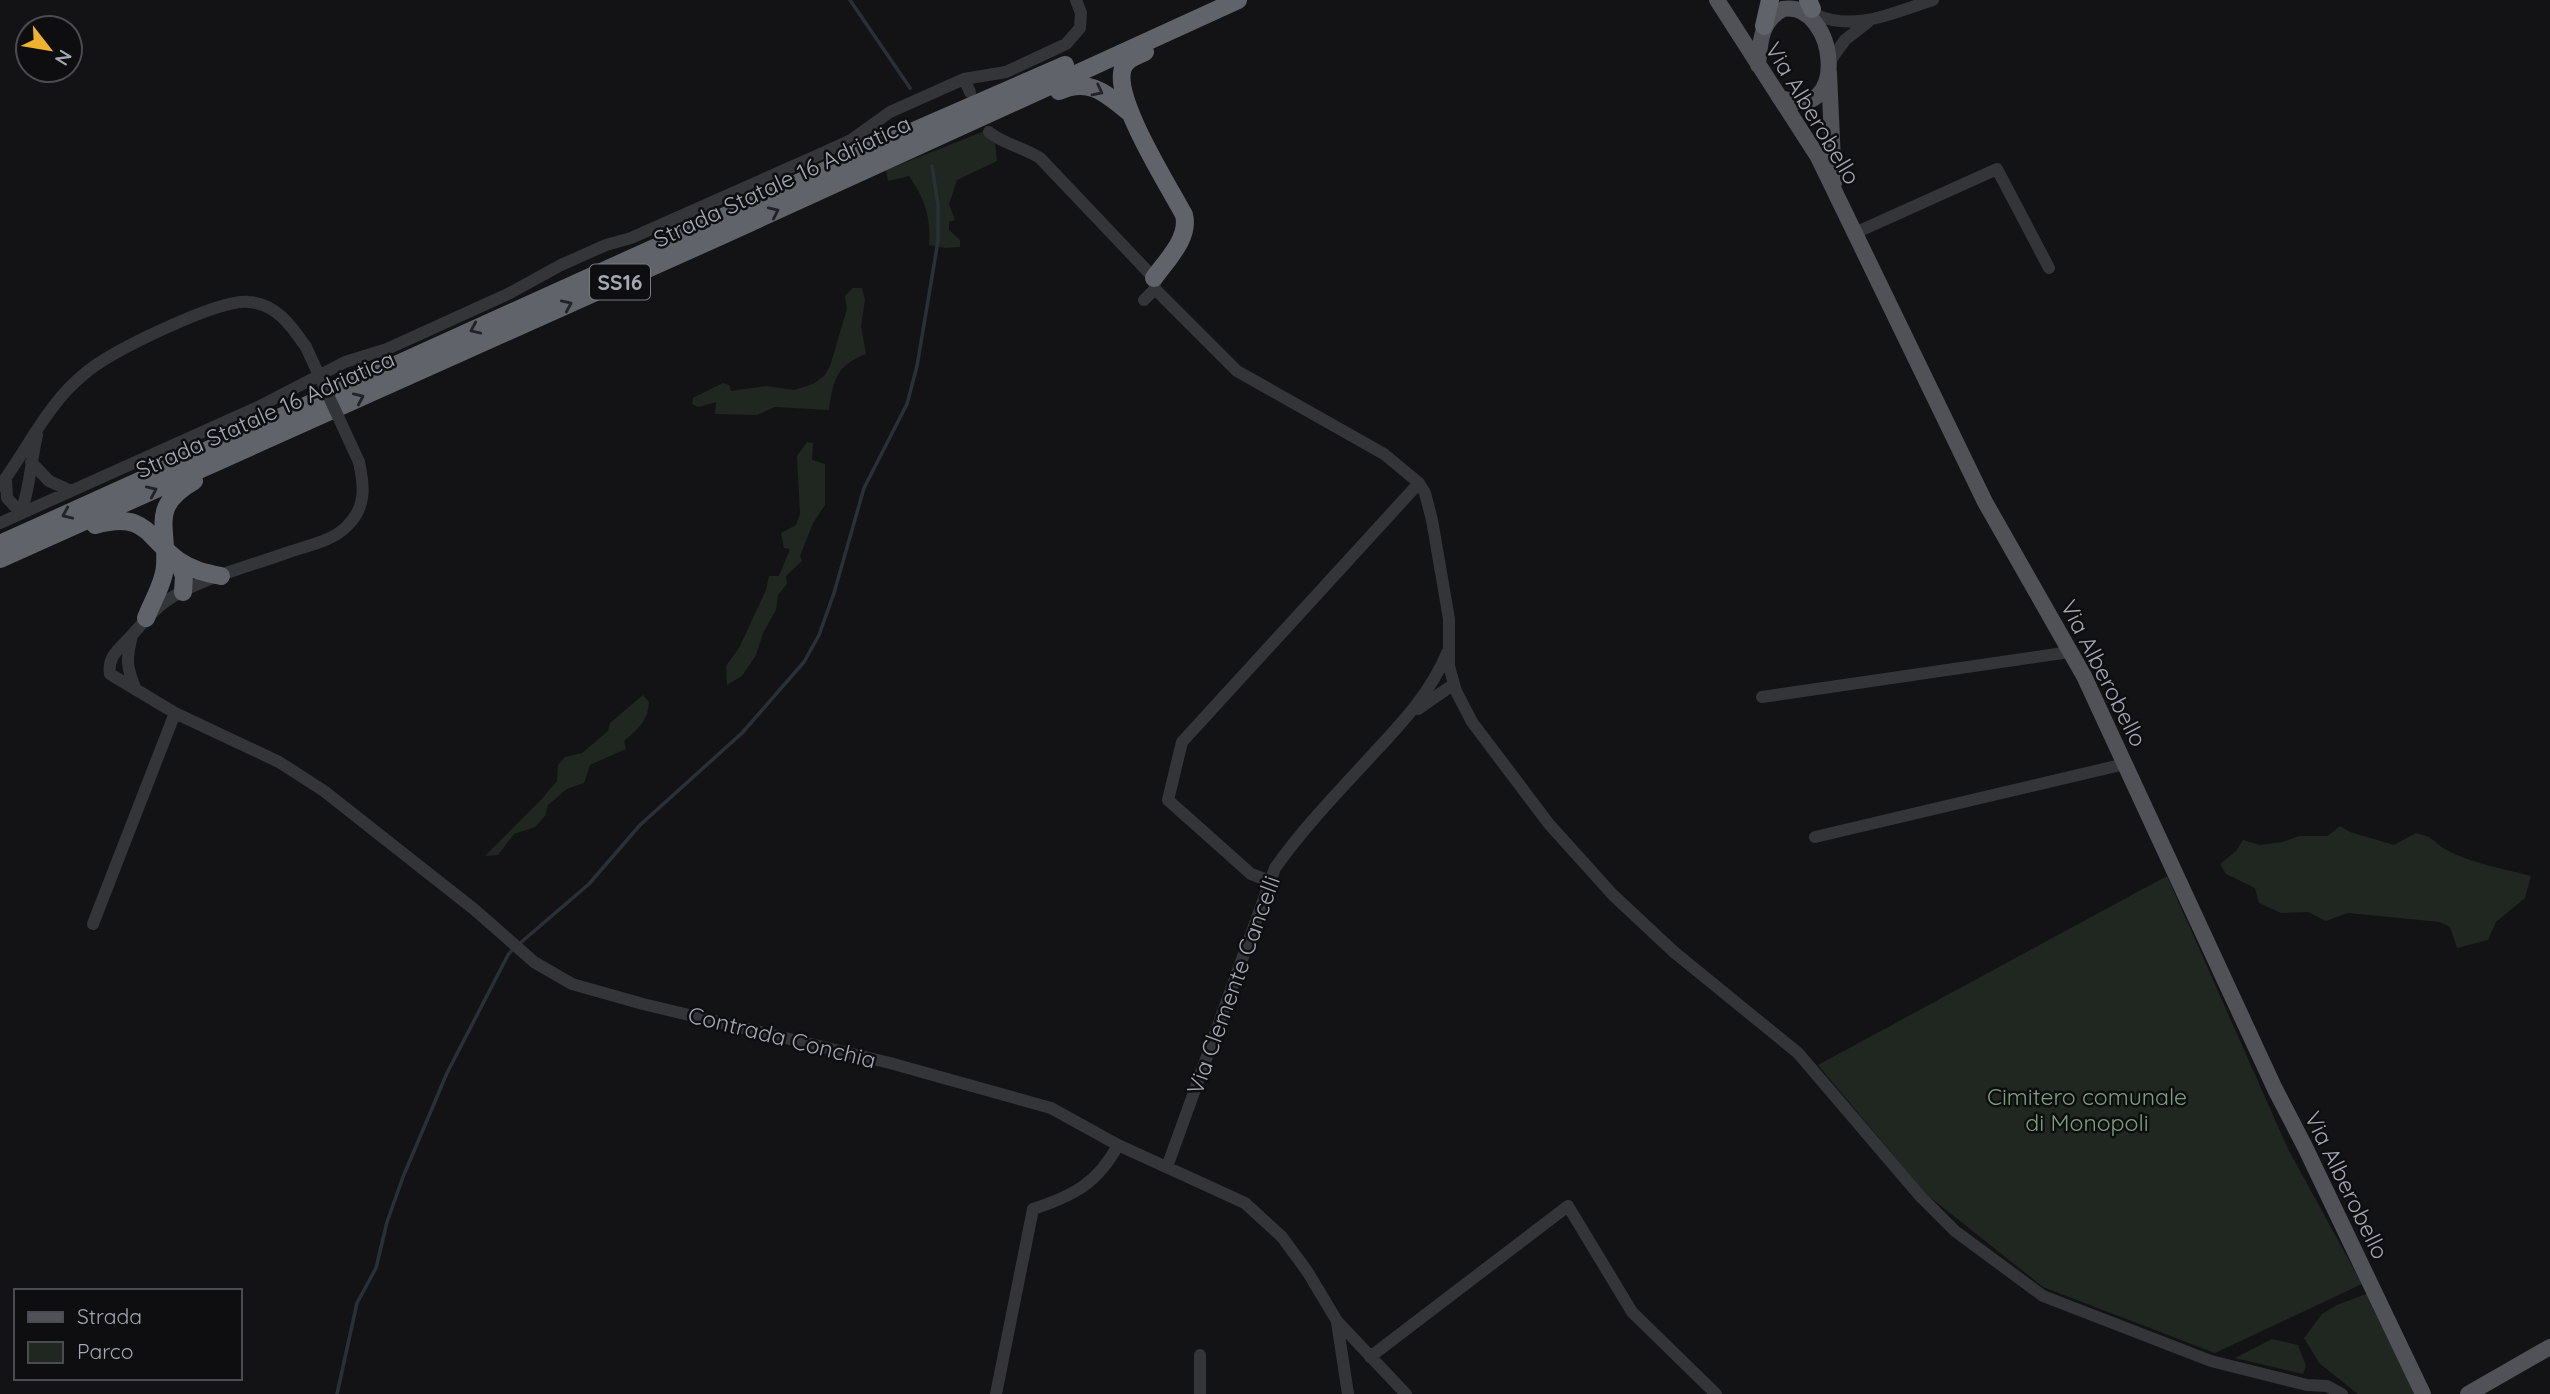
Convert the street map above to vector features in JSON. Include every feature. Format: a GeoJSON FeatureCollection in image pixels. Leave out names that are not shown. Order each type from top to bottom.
{"type":"FeatureCollection","features":[{"type":"Feature","properties":{"kind":"highway","name":"Strada Statale 16 Adriatica"},"geometry":{"type":"LineString","coordinates":[[0,544],[1208,0]]}},
{"type":"Feature","properties":{"kind":"highway","name":"Strada Statale 16 Adriatica"},"geometry":{"type":"LineString","coordinates":[[0,559],[711,241],[1240,0]]}},
{"type":"Feature","properties":{"kind":"highway"},"geometry":{"type":"LineString","coordinates":[[1154,283],[1183,236],[1186,225],[1184,215],[1130,113],[1122,69],[1130,59],[1220,18],[1240,0]]}},
{"type":"Feature","properties":{"kind":"highway"},"geometry":{"type":"LineString","coordinates":[[1764,26],[1770,0]]}},
{"type":"Feature","properties":{"kind":"highway"},"geometry":{"type":"LineString","coordinates":[[988,113],[1021,108],[1074,85],[1087,85],[1107,95],[1130,113]]}},
{"type":"Feature","properties":{"kind":"highway"},"geometry":{"type":"LineString","coordinates":[[183,592],[172,582],[172,565],[165,547],[162,526],[167,505],[180,489],[279,434]]}},
{"type":"Feature","properties":{"kind":"highway"},"geometry":{"type":"LineString","coordinates":[[44,539],[115,520],[136,523],[165,547]]}},
{"type":"Feature","properties":{"kind":"highway"},"geometry":{"type":"LineString","coordinates":[[172,565],[221,576]]}},
{"type":"Feature","properties":{"kind":"highway"},"geometry":{"type":"LineString","coordinates":[[146,618],[172,565]]}},
{"type":"Feature","properties":{"kind":"main road","name":"Via Alberobello"},"geometry":{"type":"LineString","coordinates":[[1717,0],[1818,157],[1985,502],[2070,652],[2125,764],[2275,1089],[2423,1390]]}},
{"type":"Feature","properties":{"kind":"main road"},"geometry":{"type":"LineString","coordinates":[[1759,65],[1764,26],[1784,9],[1795,4],[1807,6],[1826,37],[1830,66],[1834,189]]}},
{"type":"Feature","properties":{"kind":"main road"},"geometry":{"type":"LineString","coordinates":[[1779,97],[1792,103],[1808,100],[1818,91],[1830,66]]}},
{"type":"Feature","properties":{"kind":"main road"},"geometry":{"type":"LineString","coordinates":[[2468,1394],[2550,1347]]}},
{"type":"Feature","properties":{"kind":"street"},"geometry":{"type":"LineString","coordinates":[[0,523],[258,407],[345,362],[387,349],[496,299],[561,265],[606,245],[631,238],[851,140],[890,112],[964,79],[1006,72],[1066,44],[1080,28],[1081,13],[1076,0]]}},
{"type":"Feature","properties":{"kind":"street"},"geometry":{"type":"LineString","coordinates":[[1807,6],[1830,21],[1845,23],[1871,20],[1933,0]]}},
{"type":"Feature","properties":{"kind":"street"},"geometry":{"type":"LineString","coordinates":[[1830,66],[1845,40],[1871,20]]}},
{"type":"Feature","properties":{"kind":"street"},"geometry":{"type":"LineString","coordinates":[[964,79],[970,92]]}},
{"type":"Feature","properties":{"kind":"street"},"geometry":{"type":"LineString","coordinates":[[989,132],[998,139],[1026,149],[1040,158],[1237,371],[1384,454],[1419,483],[1425,493],[1433,525],[1449,619],[1449,666],[1460,700],[1472,722],[1549,824],[1613,895],[1674,953],[1798,1053],[1921,1197],[1955,1231],[2043,1296],[2211,1361],[2307,1385],[2327,1386],[2342,1394]]}},
{"type":"Feature","properties":{"kind":"street"},"geometry":{"type":"LineString","coordinates":[[1855,233],[1997,169],[2049,268]]}},
{"type":"Feature","properties":{"kind":"street"},"geometry":{"type":"LineString","coordinates":[[1144,299],[1154,283]]}},
{"type":"Feature","properties":{"kind":"street"},"geometry":{"type":"LineString","coordinates":[[21,513],[7,498],[3,482],[39,427],[68,390],[94,366],[128,346],[222,304],[250,302],[273,309],[289,322],[306,347],[359,461],[365,487],[359,507],[348,525],[332,537],[221,576],[166,601],[146,618],[115,652],[108,664],[110,674],[119,668],[126,658]]}},
{"type":"Feature","properties":{"kind":"street"},"geometry":{"type":"LineString","coordinates":[[21,513],[29,490],[31,461],[39,427]]}},
{"type":"Feature","properties":{"kind":"street"},"geometry":{"type":"LineString","coordinates":[[31,461],[49,481],[71,491]]}},
{"type":"Feature","properties":{"kind":"street"},"geometry":{"type":"LineString","coordinates":[[1270,881],[1251,874],[1168,800],[1182,742],[1419,483]]}},
{"type":"Feature","properties":{"kind":"street"},"geometry":{"type":"LineString","coordinates":[[132,635],[126,658],[127,669],[136,690]]}},
{"type":"Feature","properties":{"kind":"street"},"geometry":{"type":"LineString","coordinates":[[1404,720],[1430,686],[1449,649]]}},
{"type":"Feature","properties":{"kind":"street"},"geometry":{"type":"LineString","coordinates":[[1762,697],[2070,652]]}},
{"type":"Feature","properties":{"kind":"street","name":"Contrada Conchia"},"geometry":{"type":"LineString","coordinates":[[110,674],[175,713],[279,762],[324,791],[475,910],[534,962],[572,984],[876,1060],[1051,1108],[1118,1145],[1245,1203],[1282,1237],[1307,1271],[1337,1321],[1406,1394]]}},
{"type":"Feature","properties":{"kind":"street"},"geometry":{"type":"LineString","coordinates":[[1430,686],[1446,678],[1453,681]]}},
{"type":"Feature","properties":{"kind":"street"},"geometry":{"type":"LineString","coordinates":[[1404,720],[1453,681]]}},
{"type":"Feature","properties":{"kind":"street"},"geometry":{"type":"LineString","coordinates":[[1431,700],[1460,700]]}},
{"type":"Feature","properties":{"kind":"street"},"geometry":{"type":"LineString","coordinates":[[93,924],[175,713]]}},
{"type":"Feature","properties":{"kind":"street","name":"Via Clemente Cancelli"},"geometry":{"type":"LineString","coordinates":[[1167,1167],[1275,868],[1293,843],[1404,720]]}},
{"type":"Feature","properties":{"kind":"street"},"geometry":{"type":"LineString","coordinates":[[1815,837],[2125,764]]}},
{"type":"Feature","properties":{"kind":"street"},"geometry":{"type":"LineString","coordinates":[[996,1394],[1032,1209],[1060,1200],[1086,1185],[1108,1165],[1118,1145]]}},
{"type":"Feature","properties":{"kind":"street"},"geometry":{"type":"LineString","coordinates":[[1370,1357],[1569,1206],[1632,1312],[1716,1394]]}},
{"type":"Feature","properties":{"kind":"street"},"geometry":{"type":"LineString","coordinates":[[1337,1321],[1348,1394]]}},
{"type":"Feature","properties":{"kind":"street"},"geometry":{"type":"LineString","coordinates":[[1200,1355],[1200,1394]]}},
{"type":"Feature","properties":{"kind":"green space"},"geometry":{"type":"Polygon","coordinates":[[[985,131],[995,141],[997,161],[957,180],[949,204],[955,220],[949,222],[949,230],[960,240],[960,247],[929,245],[928,217],[915,184],[909,176],[888,181],[886,170],[985,131]]]}},
{"type":"Feature","properties":{"kind":"green space"},"geometry":{"type":"Polygon","coordinates":[[[853,288],[862,288],[865,300],[861,326],[866,354],[848,363],[838,375],[829,410],[775,407],[757,415],[715,414],[716,402],[698,407],[692,404],[693,398],[723,383],[729,385],[731,391],[766,386],[794,390],[813,384],[825,375],[830,366],[847,309],[845,296],[853,288]]]}},
{"type":"Feature","properties":{"kind":"green space"},"geometry":{"type":"Polygon","coordinates":[[[807,442],[813,443],[812,460],[825,464],[825,505],[813,523],[800,556],[802,561],[786,576],[787,584],[778,595],[776,610],[763,633],[756,655],[742,676],[727,685],[726,666],[739,648],[766,590],[769,576],[779,576],[790,549],[784,548],[781,533],[796,525],[800,514],[797,456],[807,442]]]}},
{"type":"Feature","properties":{"kind":"green space"},"geometry":{"type":"Polygon","coordinates":[[[643,695],[649,702],[647,714],[638,728],[624,741],[626,749],[590,765],[584,783],[567,789],[548,805],[545,816],[535,827],[514,834],[498,855],[485,856],[557,781],[558,765],[565,757],[582,753],[608,731],[610,723],[643,695]]]}},
{"type":"Feature","properties":{"kind":"green space"},"geometry":{"type":"Polygon","coordinates":[[[2340,826],[2350,832],[2394,845],[2416,833],[2465,858],[2531,876],[2525,898],[2496,922],[2488,940],[2457,948],[2450,927],[2440,922],[2348,913],[2326,921],[2308,912],[2281,913],[2259,903],[2255,888],[2226,874],[2220,864],[2236,851],[2243,840],[2260,845],[2300,836],[2327,836],[2340,826]]]}},
{"type":"Feature","properties":{"kind":"green space","name":"Cimitero comunale di Monopoli"},"geometry":{"type":"Polygon","coordinates":[[[2167,876],[2288,1149],[2362,1284],[2215,1353],[2043,1287],[1926,1194],[1818,1065],[2167,876]]]}},
{"type":"Feature","properties":{"kind":"green space"},"geometry":{"type":"Polygon","coordinates":[[[2371,1292],[2414,1394],[2358,1394],[2319,1363],[2304,1338],[2322,1314],[2371,1292]]]}},
{"type":"Feature","properties":{"kind":"green space"},"geometry":{"type":"Polygon","coordinates":[[[2272,1339],[2298,1345],[2306,1366],[2303,1374],[2235,1358],[2272,1339]]]}},
{"type":"Feature","properties":{"kind":"waterway"},"geometry":{"type":"LineString","coordinates":[[850,0],[910,88]]}},
{"type":"Feature","properties":{"kind":"waterway"},"geometry":{"type":"LineString","coordinates":[[519,944],[589,884],[640,825],[742,733],[804,662],[819,635],[864,488],[907,404],[917,366],[938,241],[938,205],[932,166]]}},
{"type":"Feature","properties":{"kind":"waterway"},"geometry":{"type":"LineString","coordinates":[[337,1394],[357,1303],[376,1268],[387,1222],[403,1177],[447,1073],[513,949]]}}]}
